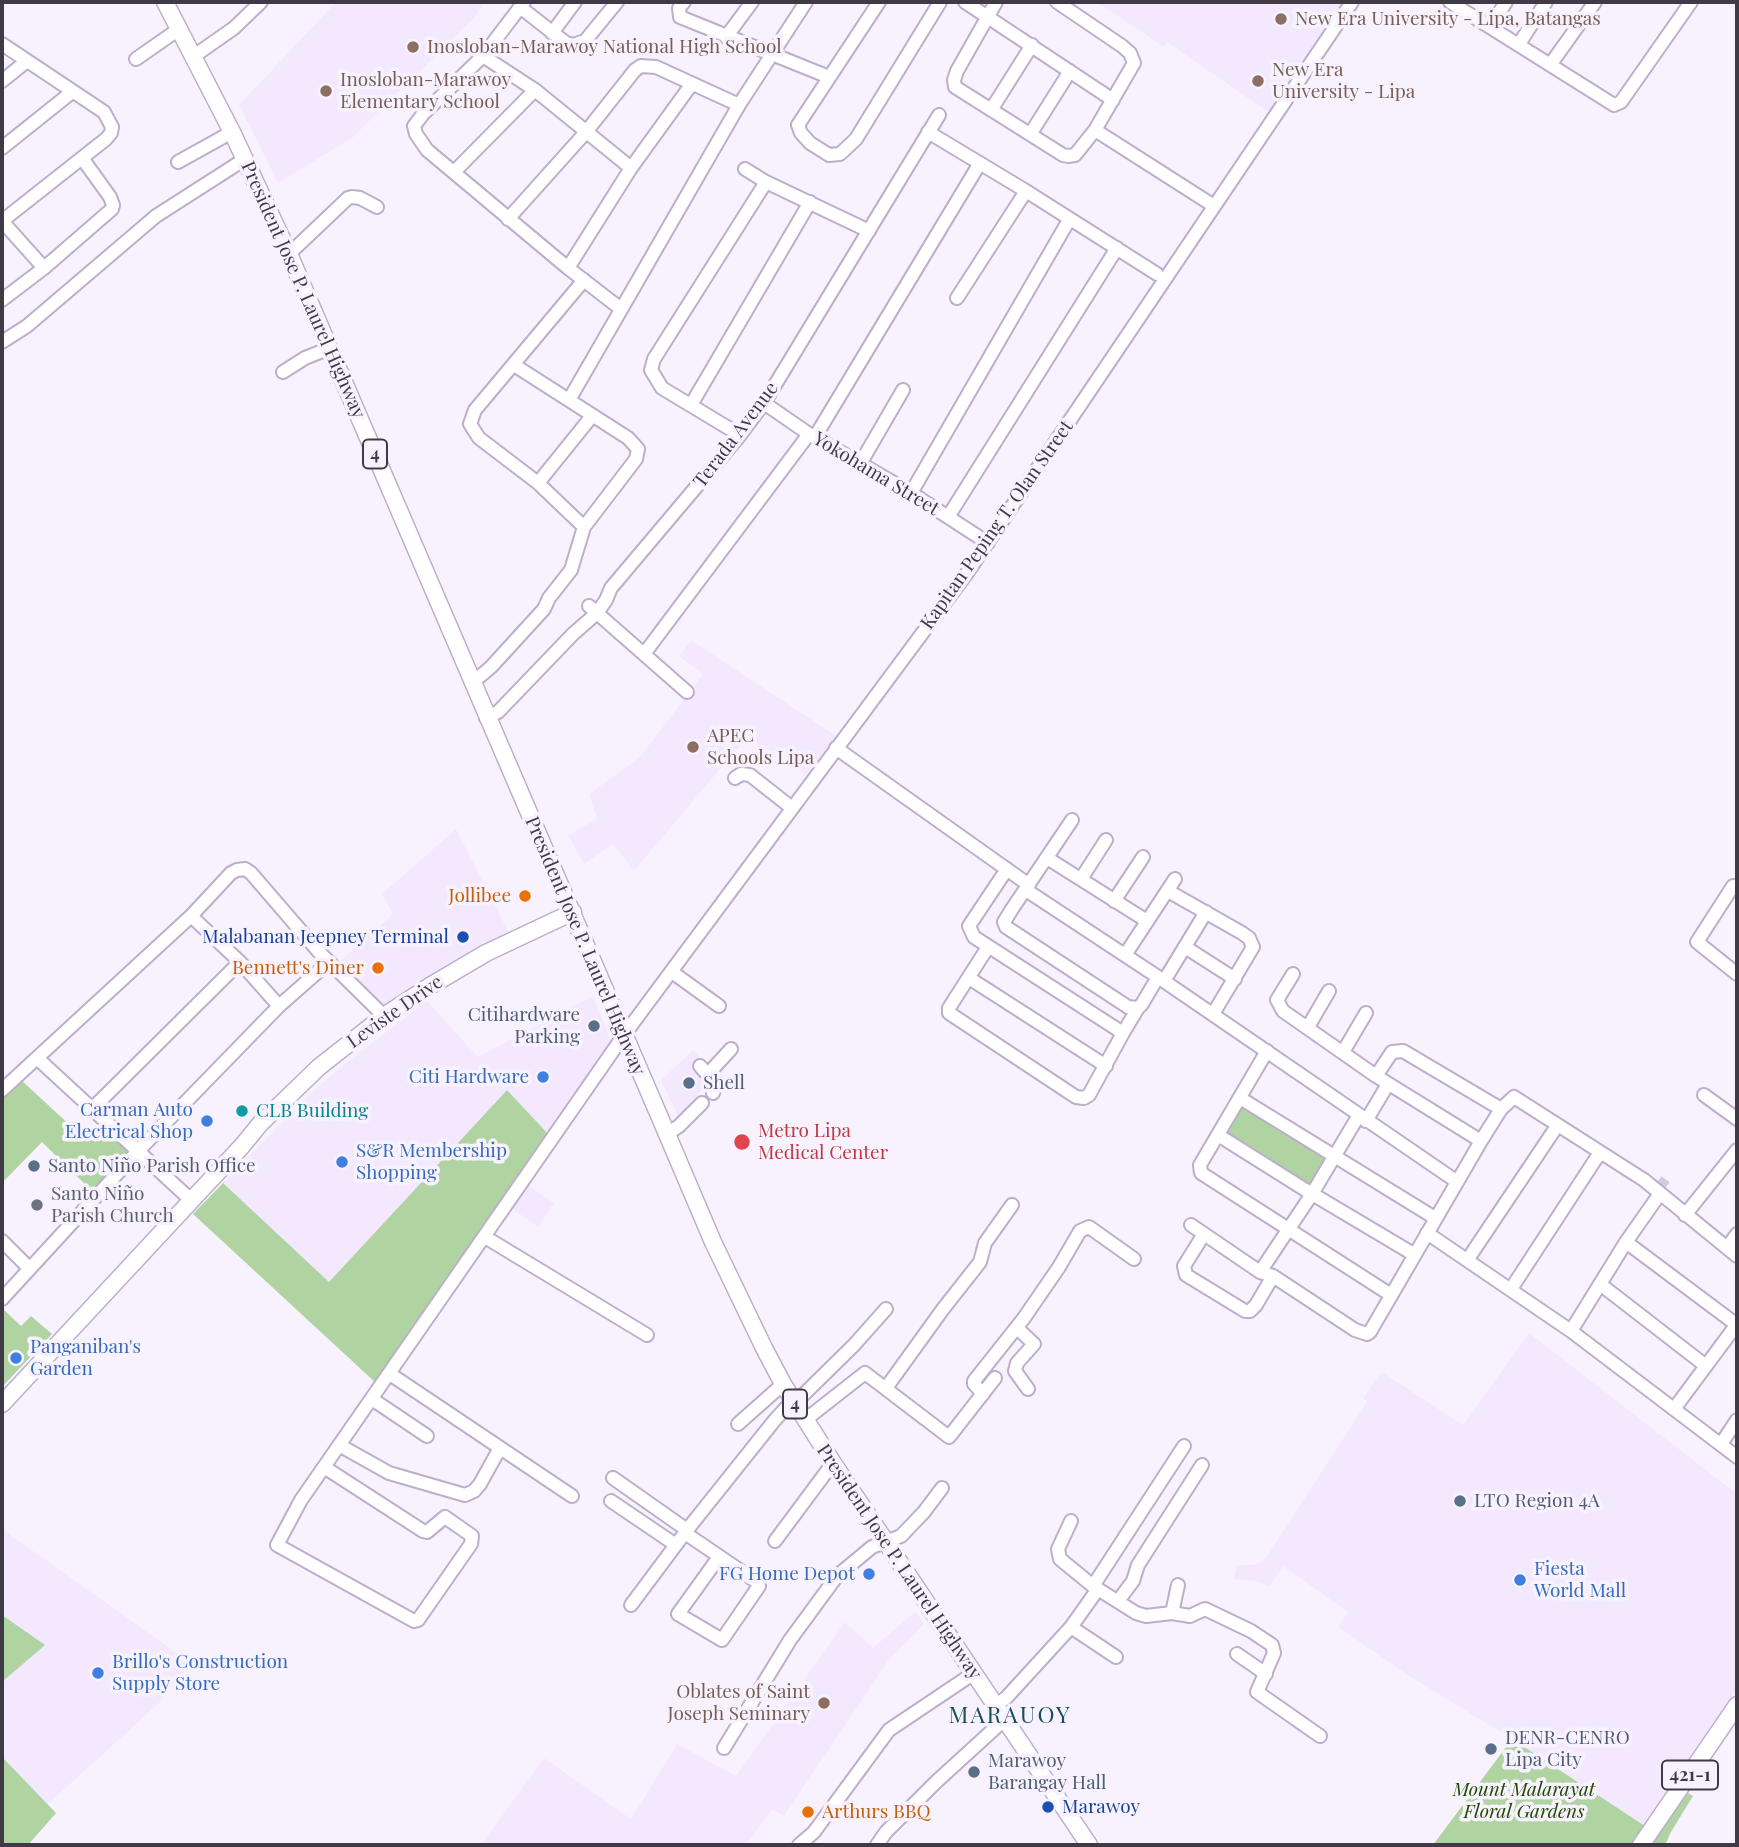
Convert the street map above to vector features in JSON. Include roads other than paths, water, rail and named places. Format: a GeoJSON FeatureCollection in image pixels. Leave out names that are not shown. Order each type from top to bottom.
{"type":"FeatureCollection","features":[{"type":"Feature","properties":{"kind":"main road","name":"President Jose P. Laurel Highway"},"geometry":{"type":"LineString","coordinates":[[165,2],[232,132],[289,254],[486,718],[575,917],[728,1274],[783,1384],[886,1543],[1089,1845]]}},
{"type":"Feature","properties":{"kind":"main road","name":"Leviste Drive"},"geometry":{"type":"LineString","coordinates":[[242,1146],[260,1124],[306,1079],[384,1016],[475,959],[575,917]]}},
{"type":"Feature","properties":{"kind":"main road","name":"Leviste Drive"},"geometry":{"type":"LineString","coordinates":[[2,1404],[242,1146],[332,1063],[418,999],[489,957],[575,917]]}},
{"type":"Feature","properties":{"kind":"main road","name":"421-1"},"geometry":{"type":"LineString","coordinates":[[1641,1845],[1737,1705]]}},
{"type":"Feature","properties":{"kind":"street"},"geometry":{"type":"LineString","coordinates":[[194,56],[234,28],[261,2]]}},
{"type":"Feature","properties":{"kind":"street"},"geometry":{"type":"LineString","coordinates":[[552,33],[575,2]]}},
{"type":"Feature","properties":{"kind":"street"},"geometry":{"type":"LineString","coordinates":[[617,2],[585,41],[573,45],[552,33],[522,5],[483,56],[449,87],[414,126],[427,150],[621,309]]}},
{"type":"Feature","properties":{"kind":"street"},"geometry":{"type":"LineString","coordinates":[[684,2],[679,8],[680,17],[829,77]]}},
{"type":"Feature","properties":{"kind":"street"},"geometry":{"type":"LineString","coordinates":[[726,37],[752,2]]}},
{"type":"Feature","properties":{"kind":"street"},"geometry":{"type":"LineString","coordinates":[[569,400],[739,105],[806,2]]}},
{"type":"Feature","properties":{"kind":"street"},"geometry":{"type":"LineString","coordinates":[[879,2],[798,125],[810,143],[829,155],[840,154],[856,139],[940,2]]}},
{"type":"Feature","properties":{"kind":"street"},"geometry":{"type":"LineString","coordinates":[[965,2],[1113,100]]}},
{"type":"Feature","properties":{"kind":"street"},"geometry":{"type":"LineString","coordinates":[[996,2],[957,71],[955,87],[1068,156],[1075,155],[1095,130],[1134,64],[1130,53],[1057,2]]}},
{"type":"Feature","properties":{"kind":"street","name":"Kapitan Peping T. Olan Street"},"geometry":{"type":"LineString","coordinates":[[324,1467],[423,1531],[427,1532],[445,1517],[472,1536],[471,1544],[418,1620],[277,1545],[301,1500],[624,1035],[988,543],[1352,2]]}},
{"type":"Feature","properties":{"kind":"street"},"geometry":{"type":"LineString","coordinates":[[1450,2],[1464,5],[1490,27],[1614,105],[1618,104],[1691,2]]}},
{"type":"Feature","properties":{"kind":"street"},"geometry":{"type":"LineString","coordinates":[[1490,27],[1506,2]]}},
{"type":"Feature","properties":{"kind":"street"},"geometry":{"type":"LineString","coordinates":[[1519,44],[1546,2]]}},
{"type":"Feature","properties":{"kind":"street"},"geometry":{"type":"LineString","coordinates":[[1550,65],[1595,2]]}},
{"type":"Feature","properties":{"kind":"street"},"geometry":{"type":"LineString","coordinates":[[136,59],[179,29]]}},
{"type":"Feature","properties":{"kind":"street"},"geometry":{"type":"LineString","coordinates":[[2,44],[104,112],[113,127],[106,139],[2,221],[44,268]]}},
{"type":"Feature","properties":{"kind":"street"},"geometry":{"type":"LineString","coordinates":[[991,110],[1032,45]]}},
{"type":"Feature","properties":{"kind":"street"},"geometry":{"type":"LineString","coordinates":[[483,56],[535,90],[631,168]]}},
{"type":"Feature","properties":{"kind":"street"},"geometry":{"type":"LineString","coordinates":[[2,81],[27,61]]}},
{"type":"Feature","properties":{"kind":"street"},"geometry":{"type":"LineString","coordinates":[[509,219],[641,66],[656,67],[739,105]]}},
{"type":"Feature","properties":{"kind":"street"},"geometry":{"type":"LineString","coordinates":[[1031,133],[1070,71]]}},
{"type":"Feature","properties":{"kind":"street"},"geometry":{"type":"LineString","coordinates":[[568,268],[631,168],[691,85]]}},
{"type":"Feature","properties":{"kind":"street"},"geometry":{"type":"LineString","coordinates":[[454,172],[535,90]]}},
{"type":"Feature","properties":{"kind":"street"},"geometry":{"type":"LineString","coordinates":[[2,148],[72,92]]}},
{"type":"Feature","properties":{"kind":"street","name":"Terada Avenue"},"geometry":{"type":"LineString","coordinates":[[486,718],[498,712],[573,634],[579,620],[606,600],[611,588],[764,403],[939,114]]}},
{"type":"Feature","properties":{"kind":"street"},"geometry":{"type":"LineString","coordinates":[[1095,130],[1214,206]]}},
{"type":"Feature","properties":{"kind":"street"},"geometry":{"type":"LineString","coordinates":[[178,162],[232,132]]}},
{"type":"Feature","properties":{"kind":"street"},"geometry":{"type":"LineString","coordinates":[[928,132],[1157,274]]}},
{"type":"Feature","properties":{"kind":"street"},"geometry":{"type":"LineString","coordinates":[[4,294],[44,268],[112,209],[110,197],[82,158]]}},
{"type":"Feature","properties":{"kind":"street"},"geometry":{"type":"LineString","coordinates":[[2,342],[27,326],[156,216],[245,159]]}},
{"type":"Feature","properties":{"kind":"street"},"geometry":{"type":"LineString","coordinates":[[644,654],[812,436],[980,163]]}},
{"type":"Feature","properties":{"kind":"street"},"geometry":{"type":"LineString","coordinates":[[745,169],[766,182],[869,231]]}},
{"type":"Feature","properties":{"kind":"street"},"geometry":{"type":"LineString","coordinates":[[740,435],[662,388],[652,370],[654,359],[766,182]]}},
{"type":"Feature","properties":{"kind":"street"},"geometry":{"type":"LineString","coordinates":[[957,298],[1026,191]]}},
{"type":"Feature","properties":{"kind":"street"},"geometry":{"type":"LineString","coordinates":[[289,254],[348,198],[360,198],[377,207]]}},
{"type":"Feature","properties":{"kind":"street"},"geometry":{"type":"LineString","coordinates":[[691,405],[810,202]]}},
{"type":"Feature","properties":{"kind":"street"},"geometry":{"type":"LineString","coordinates":[[911,493],[1069,220]]}},
{"type":"Feature","properties":{"kind":"street"},"geometry":{"type":"LineString","coordinates":[[948,517],[1117,248]]}},
{"type":"Feature","properties":{"kind":"street"},"geometry":{"type":"LineString","coordinates":[[584,280],[475,410],[470,424],[479,438],[538,483],[584,527]]}},
{"type":"Feature","properties":{"kind":"street"},"geometry":{"type":"LineString","coordinates":[[283,372],[304,358],[330,348]]}},
{"type":"Feature","properties":{"kind":"street"},"geometry":{"type":"LineString","coordinates":[[471,680],[538,606],[549,598],[571,570],[584,527],[636,458],[638,449],[628,438],[514,365]]}},
{"type":"Feature","properties":{"kind":"street"},"geometry":{"type":"LineString","coordinates":[[860,464],[903,390]]}},
{"type":"Feature","properties":{"kind":"street","name":"Yokohama Street"},"geometry":{"type":"LineString","coordinates":[[764,403],[812,436],[911,493],[988,543]]}},
{"type":"Feature","properties":{"kind":"street"},"geometry":{"type":"LineString","coordinates":[[538,483],[592,416]]}},
{"type":"Feature","properties":{"kind":"street"},"geometry":{"type":"LineString","coordinates":[[593,609],[687,692]]}},
{"type":"Feature","properties":{"kind":"street"},"geometry":{"type":"LineString","coordinates":[[836,748],[1007,869],[1028,888],[1456,1181]]}},
{"type":"Feature","properties":{"kind":"street"},"geometry":{"type":"LineString","coordinates":[[735,778],[741,774],[750,775],[792,808]]}},
{"type":"Feature","properties":{"kind":"street"},"geometry":{"type":"LineString","coordinates":[[1072,820],[1004,922],[1006,927],[1119,1002],[1138,1008]]}},
{"type":"Feature","properties":{"kind":"street"},"geometry":{"type":"LineString","coordinates":[[1081,879],[1106,840]]}},
{"type":"Feature","properties":{"kind":"street"},"geometry":{"type":"LineString","coordinates":[[1114,901],[1143,857]]}},
{"type":"Feature","properties":{"kind":"street"},"geometry":{"type":"LineString","coordinates":[[1047,858],[1147,921]]}},
{"type":"Feature","properties":{"kind":"street"},"geometry":{"type":"LineString","coordinates":[[2,1090],[191,916],[231,873],[245,869],[329,962],[384,1016]]}},
{"type":"Feature","properties":{"kind":"street"},"geometry":{"type":"LineString","coordinates":[[1007,869],[969,926],[974,937],[1123,1033]]}},
{"type":"Feature","properties":{"kind":"street"},"geometry":{"type":"LineString","coordinates":[[1125,955],[1175,878]]}},
{"type":"Feature","properties":{"kind":"street"},"geometry":{"type":"LineString","coordinates":[[1733,886],[1697,942],[1737,974]]}},
{"type":"Feature","properties":{"kind":"street"},"geometry":{"type":"LineString","coordinates":[[1168,891],[1250,938],[1253,947],[1213,1014]]}},
{"type":"Feature","properties":{"kind":"street"},"geometry":{"type":"LineString","coordinates":[[988,947],[948,1008],[949,1013],[1076,1097],[1084,1098],[1106,1066],[1138,1008],[1185,947],[1206,912]]}},
{"type":"Feature","properties":{"kind":"street"},"geometry":{"type":"LineString","coordinates":[[191,916],[240,962],[279,1006]]}},
{"type":"Feature","properties":{"kind":"street"},"geometry":{"type":"LineString","coordinates":[[1185,947],[1235,979]]}},
{"type":"Feature","properties":{"kind":"street"},"geometry":{"type":"LineString","coordinates":[[92,1110],[240,962]]}},
{"type":"Feature","properties":{"kind":"street"},"geometry":{"type":"LineString","coordinates":[[2,1299],[138,1151],[279,1006],[329,962]]}},
{"type":"Feature","properties":{"kind":"street"},"geometry":{"type":"LineString","coordinates":[[673,972],[719,1006]]}},
{"type":"Feature","properties":{"kind":"street"},"geometry":{"type":"LineString","coordinates":[[1293,974],[1277,1000],[1279,1005],[1376,1076],[1481,1141]]}},
{"type":"Feature","properties":{"kind":"street"},"geometry":{"type":"LineString","coordinates":[[969,978],[1106,1066]]}},
{"type":"Feature","properties":{"kind":"street"},"geometry":{"type":"LineString","coordinates":[[1308,1027],[1329,991]]}},
{"type":"Feature","properties":{"kind":"street"},"geometry":{"type":"LineString","coordinates":[[1343,1052],[1366,1013]]}},
{"type":"Feature","properties":{"kind":"street"},"geometry":{"type":"LineString","coordinates":[[713,1093],[716,1084],[704,1070],[731,1049]]}},
{"type":"Feature","properties":{"kind":"street"},"geometry":{"type":"LineString","coordinates":[[1376,1076],[1392,1052],[1403,1051],[1501,1109]]}},
{"type":"Feature","properties":{"kind":"street"},"geometry":{"type":"LineString","coordinates":[[1267,1052],[1200,1165],[1201,1173],[1391,1295]]}},
{"type":"Feature","properties":{"kind":"street"},"geometry":{"type":"LineString","coordinates":[[37,1058],[191,1200]]}},
{"type":"Feature","properties":{"kind":"street"},"geometry":{"type":"LineString","coordinates":[[1204,1234],[1184,1270],[1186,1275],[1245,1311],[1250,1311],[1256,1305],[1266,1274],[1288,1231],[1334,1155],[1388,1084]]}},
{"type":"Feature","properties":{"kind":"street"},"geometry":{"type":"LineString","coordinates":[[1704,1095],[1737,1119]]}},
{"type":"Feature","properties":{"kind":"street"},"geometry":{"type":"LineString","coordinates":[[1191,1225],[1362,1334],[1370,1332],[1456,1181],[1501,1109],[1514,1097],[1600,1154],[1661,1188],[1685,1215],[1732,1252],[1737,1234]]}},
{"type":"Feature","properties":{"kind":"street"},"geometry":{"type":"LineString","coordinates":[[1240,1098],[1434,1218]]}},
{"type":"Feature","properties":{"kind":"street"},"geometry":{"type":"LineString","coordinates":[[667,1134],[702,1103]]}},
{"type":"Feature","properties":{"kind":"street"},"geometry":{"type":"LineString","coordinates":[[1468,1259],[1557,1126]]}},
{"type":"Feature","properties":{"kind":"street"},"geometry":{"type":"LineString","coordinates":[[1218,1135],[1415,1255]]}},
{"type":"Feature","properties":{"kind":"street"},"geometry":{"type":"LineString","coordinates":[[1685,1215],[1737,1150]]}},
{"type":"Feature","properties":{"kind":"street"},"geometry":{"type":"LineString","coordinates":[[1511,1289],[1600,1154]]}},
{"type":"Feature","properties":{"kind":"street"},"geometry":{"type":"LineString","coordinates":[[1571,1331],[1661,1188]]}},
{"type":"Feature","properties":{"kind":"street"},"geometry":{"type":"LineString","coordinates":[[886,1388],[943,1308],[980,1262],[985,1243],[1012,1205]]}},
{"type":"Feature","properties":{"kind":"street"},"geometry":{"type":"LineString","coordinates":[[983,1394],[974,1381],[1017,1328],[1080,1231],[1089,1227],[1134,1259]]}},
{"type":"Feature","properties":{"kind":"street"},"geometry":{"type":"LineString","coordinates":[[1427,1233],[1571,1331],[1737,1457]]}},
{"type":"Feature","properties":{"kind":"street"},"geometry":{"type":"LineString","coordinates":[[485,1237],[647,1335]]}},
{"type":"Feature","properties":{"kind":"street"},"geometry":{"type":"LineString","coordinates":[[2,1241],[29,1268]]}},
{"type":"Feature","properties":{"kind":"street"},"geometry":{"type":"LineString","coordinates":[[1626,1242],[1737,1325],[1674,1409]]}},
{"type":"Feature","properties":{"kind":"street"},"geometry":{"type":"LineString","coordinates":[[1600,1284],[1706,1366]]}},
{"type":"Feature","properties":{"kind":"street"},"geometry":{"type":"LineString","coordinates":[[631,1605],[774,1421],[854,1345],[886,1309]]}},
{"type":"Feature","properties":{"kind":"street"},"geometry":{"type":"LineString","coordinates":[[1017,1328],[1034,1344],[1017,1363],[1015,1371],[1028,1389]]}},
{"type":"Feature","properties":{"kind":"street"},"geometry":{"type":"LineString","coordinates":[[806,1420],[865,1373],[949,1437],[995,1378]]}},
{"type":"Feature","properties":{"kind":"street"},"geometry":{"type":"LineString","coordinates":[[390,1374],[572,1496]]}},
{"type":"Feature","properties":{"kind":"street"},"geometry":{"type":"LineString","coordinates":[[738,1424],[783,1384]]}},
{"type":"Feature","properties":{"kind":"street"},"geometry":{"type":"LineString","coordinates":[[372,1399],[427,1436]]}},
{"type":"Feature","properties":{"kind":"street"},"geometry":{"type":"LineString","coordinates":[[1721,1444],[1737,1420]]}},
{"type":"Feature","properties":{"kind":"street"},"geometry":{"type":"LineString","coordinates":[[339,1445],[389,1473],[465,1495],[480,1485],[500,1448]]}},
{"type":"Feature","properties":{"kind":"street"},"geometry":{"type":"LineString","coordinates":[[996,1705],[1006,1698],[1071,1627],[1184,1446]]}},
{"type":"Feature","properties":{"kind":"street"},"geometry":{"type":"LineString","coordinates":[[775,1541],[833,1463]]}},
{"type":"Feature","properties":{"kind":"street"},"geometry":{"type":"LineString","coordinates":[[1118,1601],[1133,1581],[1138,1565],[1202,1465]]}},
{"type":"Feature","properties":{"kind":"street"},"geometry":{"type":"LineString","coordinates":[[613,1478],[719,1558],[757,1583],[759,1586],[722,1640],[678,1614],[719,1558]]}},
{"type":"Feature","properties":{"kind":"street"},"geometry":{"type":"LineString","coordinates":[[724,1748],[790,1640],[832,1582],[872,1547],[901,1536],[942,1488]]}},
{"type":"Feature","properties":{"kind":"street"},"geometry":{"type":"LineString","coordinates":[[611,1501],[676,1545]]}},
{"type":"Feature","properties":{"kind":"street"},"geometry":{"type":"LineString","coordinates":[[1071,1521],[1058,1549],[1058,1554],[1065,1564],[1096,1588],[1136,1613],[1146,1616],[1172,1613],[1196,1615],[1203,1608],[1208,1609],[1261,1637],[1274,1647],[1266,1674],[1258,1686],[1258,1694],[1320,1736]]}},
{"type":"Feature","properties":{"kind":"street"},"geometry":{"type":"LineString","coordinates":[[1172,1613],[1178,1585]]}},
{"type":"Feature","properties":{"kind":"street"},"geometry":{"type":"LineString","coordinates":[[1071,1627],[1116,1657]]}},
{"type":"Feature","properties":{"kind":"street"},"geometry":{"type":"LineString","coordinates":[[1237,1654],[1266,1674]]}},
{"type":"Feature","properties":{"kind":"street"},"geometry":{"type":"LineString","coordinates":[[799,1845],[814,1832],[889,1730],[974,1673]]}},
{"type":"Feature","properties":{"kind":"street"},"geometry":{"type":"LineString","coordinates":[[877,1845],[886,1832],[936,1782],[1005,1719]]}},
{"type":"Feature","properties":{"kind":"tunnel"},"geometry":{"type":"LineString","coordinates":[[1658,1181],[1666,1187]]}},
{"type":"Feature","properties":{"kind":"place","name":"New Era University - Lipa, Batangas"},"geometry":{"type":"Point","coordinates":[1281,19]}},
{"type":"Feature","properties":{"kind":"place","name":"Inosloban-Marawoy National High School"},"geometry":{"type":"Point","coordinates":[413,47]}},
{"type":"Feature","properties":{"kind":"place","name":"New Era University - Lipa"},"geometry":{"type":"Point","coordinates":[1258,81]}},
{"type":"Feature","properties":{"kind":"place","name":"Inosloban-Marawoy Elementary School"},"geometry":{"type":"Point","coordinates":[326,91]}},
{"type":"Feature","properties":{"kind":"place","name":"APEC Schools Lipa"},"geometry":{"type":"Point","coordinates":[693,747]}},
{"type":"Feature","properties":{"kind":"place","name":"Jollibee"},"geometry":{"type":"Point","coordinates":[525,896]}},
{"type":"Feature","properties":{"kind":"place","name":"Malabanan Jeepney Terminal"},"geometry":{"type":"Point","coordinates":[463,937]}},
{"type":"Feature","properties":{"kind":"place","name":"Bennett's Diner"},"geometry":{"type":"Point","coordinates":[378,968]}},
{"type":"Feature","properties":{"kind":"place","name":"Citihardware Parking"},"geometry":{"type":"Point","coordinates":[594,1026]}},
{"type":"Feature","properties":{"kind":"place","name":"Citi Hardware"},"geometry":{"type":"Point","coordinates":[543,1077]}},
{"type":"Feature","properties":{"kind":"place","name":"Shell"},"geometry":{"type":"Point","coordinates":[689,1083]}},
{"type":"Feature","properties":{"kind":"place","name":"CLB Building"},"geometry":{"type":"Point","coordinates":[242,1111]}},
{"type":"Feature","properties":{"kind":"place","name":"Carman Auto Electrical Shop"},"geometry":{"type":"Point","coordinates":[207,1121]}},
{"type":"Feature","properties":{"kind":"place","name":"Metro Lipa Medical Center"},"geometry":{"type":"Point","coordinates":[742,1142]}},
{"type":"Feature","properties":{"kind":"place","name":"S&R Membership Shopping"},"geometry":{"type":"Point","coordinates":[342,1162]}},
{"type":"Feature","properties":{"kind":"place","name":"Santo Niño Parish Office"},"geometry":{"type":"Point","coordinates":[34,1166]}},
{"type":"Feature","properties":{"kind":"place","name":"Santo Niño Parish Church"},"geometry":{"type":"Point","coordinates":[37,1205]}},
{"type":"Feature","properties":{"kind":"place","name":"Panganiban's Garden"},"geometry":{"type":"Point","coordinates":[16,1358]}},
{"type":"Feature","properties":{"kind":"place","name":"LTO Region 4A"},"geometry":{"type":"Point","coordinates":[1460,1501]}},
{"type":"Feature","properties":{"kind":"place","name":"FG Home Depot"},"geometry":{"type":"Point","coordinates":[869,1574]}},
{"type":"Feature","properties":{"kind":"place","name":"Fiesta World Mall"},"geometry":{"type":"Point","coordinates":[1520,1580]}},
{"type":"Feature","properties":{"kind":"place","name":"Brillo's Construction Supply Store"},"geometry":{"type":"Point","coordinates":[98,1673]}},
{"type":"Feature","properties":{"kind":"place","name":"Oblates of Saint Joseph Seminary"},"geometry":{"type":"Point","coordinates":[824,1703]}},
{"type":"Feature","properties":{"kind":"place","name":"DENR-CENRO Lipa City"},"geometry":{"type":"Point","coordinates":[1491,1749]}},
{"type":"Feature","properties":{"kind":"place","name":"Marawoy Barangay Hall"},"geometry":{"type":"Point","coordinates":[974,1772]}},
{"type":"Feature","properties":{"kind":"place","name":"Marawoy"},"geometry":{"type":"Point","coordinates":[1048,1807]}},
{"type":"Feature","properties":{"kind":"place","name":"Arthurs BBQ"},"geometry":{"type":"Point","coordinates":[808,1812]}},
{"type":"Feature","properties":{"kind":"district","name":"MARAUOY"},"geometry":{"type":"Point","coordinates":[1010,1716]}},
{"type":"Feature","properties":{"kind":"park label","name":"Mount Malarayat Floral Gardens"},"geometry":{"type":"Point","coordinates":[1524,1801]}}]}
